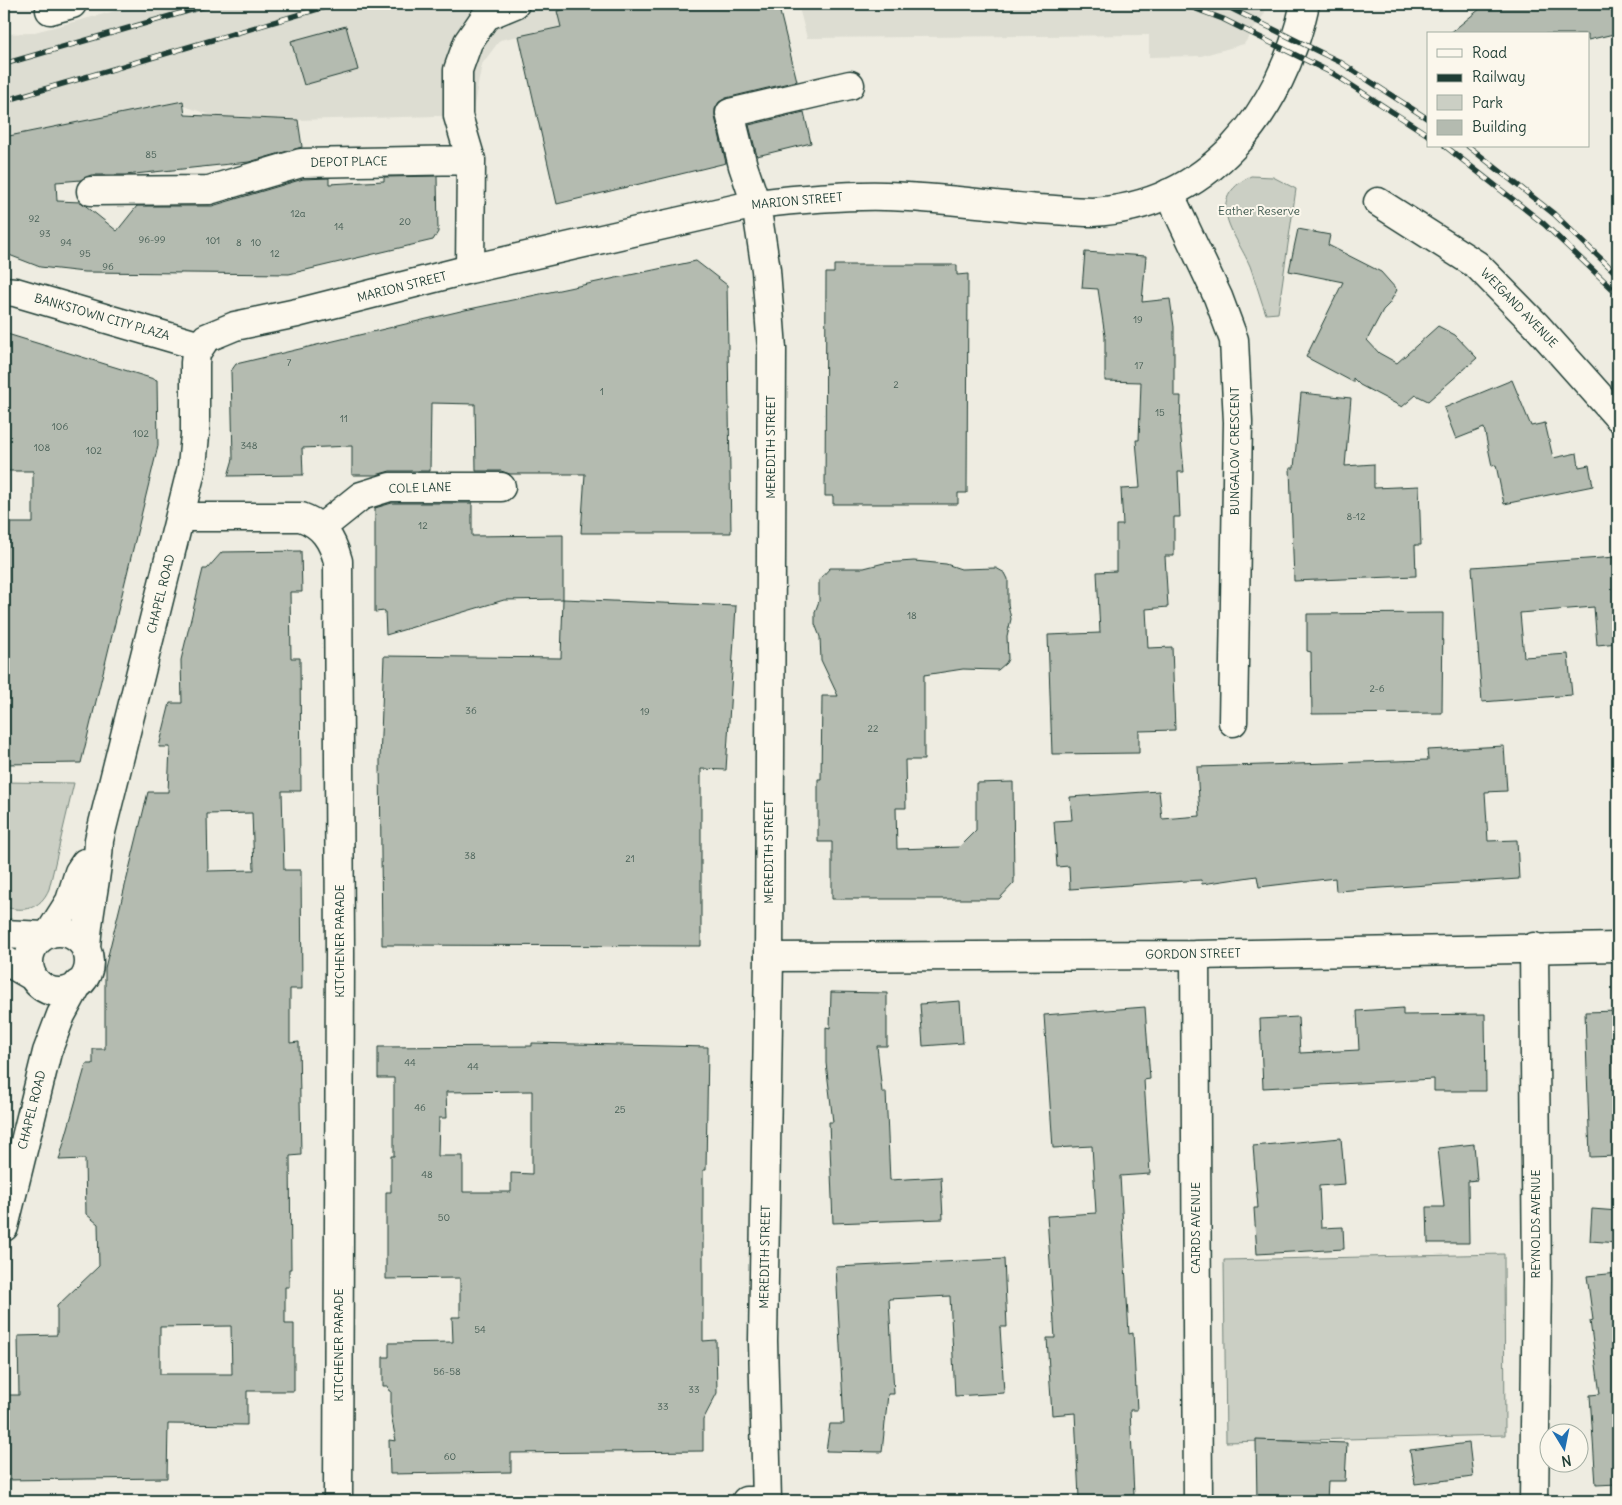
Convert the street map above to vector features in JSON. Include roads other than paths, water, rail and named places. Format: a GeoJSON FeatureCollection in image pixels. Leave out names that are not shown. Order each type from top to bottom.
{"type":"FeatureCollection","features":[{"type":"Feature","properties":{"kind":"street"},"geometry":{"type":"LineString","coordinates":[[470,270],[471,160],[458,116],[458,70],[468,42],[486,16],[515,4]]}},
{"type":"Feature","properties":{"kind":"street","name":"MARION STREET"},"geometry":{"type":"LineString","coordinates":[[200,346],[206,338],[216,332],[236,326],[756,204],[826,197],[885,196],[1091,212],[1130,207],[1169,193],[1212,165],[1241,140],[1256,122],[1277,87],[1290,58],[1305,4]]}},
{"type":"Feature","properties":{"kind":"street","name":"MEREDITH STREET"},"geometry":{"type":"LineString","coordinates":[[760,1501],[768,957],[772,350],[766,270],[756,204],[730,113],[850,85]]}},
{"type":"Feature","properties":{"kind":"street","name":"DEPOT PLACE"},"geometry":{"type":"LineString","coordinates":[[91,191],[209,190],[301,162],[471,160]]}},
{"type":"Feature","properties":{"kind":"street","name":"BUNGALOW CRESCENT"},"geometry":{"type":"LineString","coordinates":[[1169,193],[1218,297],[1234,340],[1238,422],[1233,722]]}},
{"type":"Feature","properties":{"kind":"street","name":"WEIGAND AVENUE"},"geometry":{"type":"LineString","coordinates":[[1378,202],[1477,265],[1536,325],[1618,417]]}},
{"type":"Feature","properties":{"kind":"street","name":"BANKSTOWN CITY PLAZA"},"geometry":{"type":"LineString","coordinates":[[4,291],[15,292],[200,346]]}},
{"type":"Feature","properties":{"kind":"street","name":"CHAPEL ROAD"},"geometry":{"type":"LineString","coordinates":[[86,950],[87,919],[98,871],[100,840],[181,517],[194,453],[195,364],[200,346]]}},
{"type":"Feature","properties":{"kind":"street","name":"COLE LANE"},"geometry":{"type":"LineString","coordinates":[[321,528],[361,496],[390,487],[501,487]]}},
{"type":"Feature","properties":{"kind":"street"},"geometry":{"type":"LineString","coordinates":[[181,517],[284,515],[314,521],[321,528]]}},
{"type":"Feature","properties":{"kind":"street","name":"KITCHENER PARADE"},"geometry":{"type":"LineString","coordinates":[[321,528],[334,547],[339,577],[338,1501]]}},
{"type":"Feature","properties":{"kind":"street","name":"CHAPEL ROAD"},"geometry":{"type":"LineString","coordinates":[[46,935],[70,901],[79,872],[100,840]]}},
{"type":"Feature","properties":{"kind":"street"},"geometry":{"type":"LineString","coordinates":[[4,934],[46,935],[62,932],[74,936],[86,950],[87,969],[78,984],[67,990],[55,991],[44,988],[34,978],[4,960]]}},
{"type":"Feature","properties":{"kind":"street"},"geometry":{"type":"LineString","coordinates":[[34,978],[29,965],[30,954],[35,944],[46,935]]}},
{"type":"Feature","properties":{"kind":"street","name":"GORDON STREET"},"geometry":{"type":"LineString","coordinates":[[768,957],[1194,955],[1534,947],[1618,947]]}},
{"type":"Feature","properties":{"kind":"street","name":"REYNOLDS AVENUE"},"geometry":{"type":"LineString","coordinates":[[1534,947],[1537,1280],[1534,1501]]}},
{"type":"Feature","properties":{"kind":"street","name":"CAIRDS AVENUE"},"geometry":{"type":"LineString","coordinates":[[1194,955],[1198,1501]]}},
{"type":"Feature","properties":{"kind":"street","name":"CHAPEL ROAD"},"geometry":{"type":"LineString","coordinates":[[34,978],[45,1014],[47,1052]]}},
{"type":"Feature","properties":{"kind":"street","name":"CHAPEL ROAD"},"geometry":{"type":"LineString","coordinates":[[4,1227],[47,1052],[61,1015],[78,984]]}},
{"type":"Feature","properties":{"kind":"railway"},"geometry":{"type":"LineString","coordinates":[[4,64],[212,4]]}},
{"type":"Feature","properties":{"kind":"railway"},"geometry":{"type":"LineString","coordinates":[[4,101],[335,4]]}},
{"type":"Feature","properties":{"kind":"railway"},"geometry":{"type":"LineString","coordinates":[[1183,4],[1223,19],[1334,74],[1427,134]]}},
{"type":"Feature","properties":{"kind":"railway"},"geometry":{"type":"LineString","coordinates":[[1222,4],[1340,62],[1427,118]]}},
{"type":"Feature","properties":{"kind":"railway"},"geometry":{"type":"LineString","coordinates":[[1448,148],[1544,224],[1618,294]]}},
{"type":"Feature","properties":{"kind":"railway"},"geometry":{"type":"LineString","coordinates":[[1471,148],[1554,214],[1618,275]]}},
{"type":"Feature","properties":{"kind":"park label","name":"Eather Reserve"},"geometry":{"type":"Point","coordinates":[1259,211]}}]}
